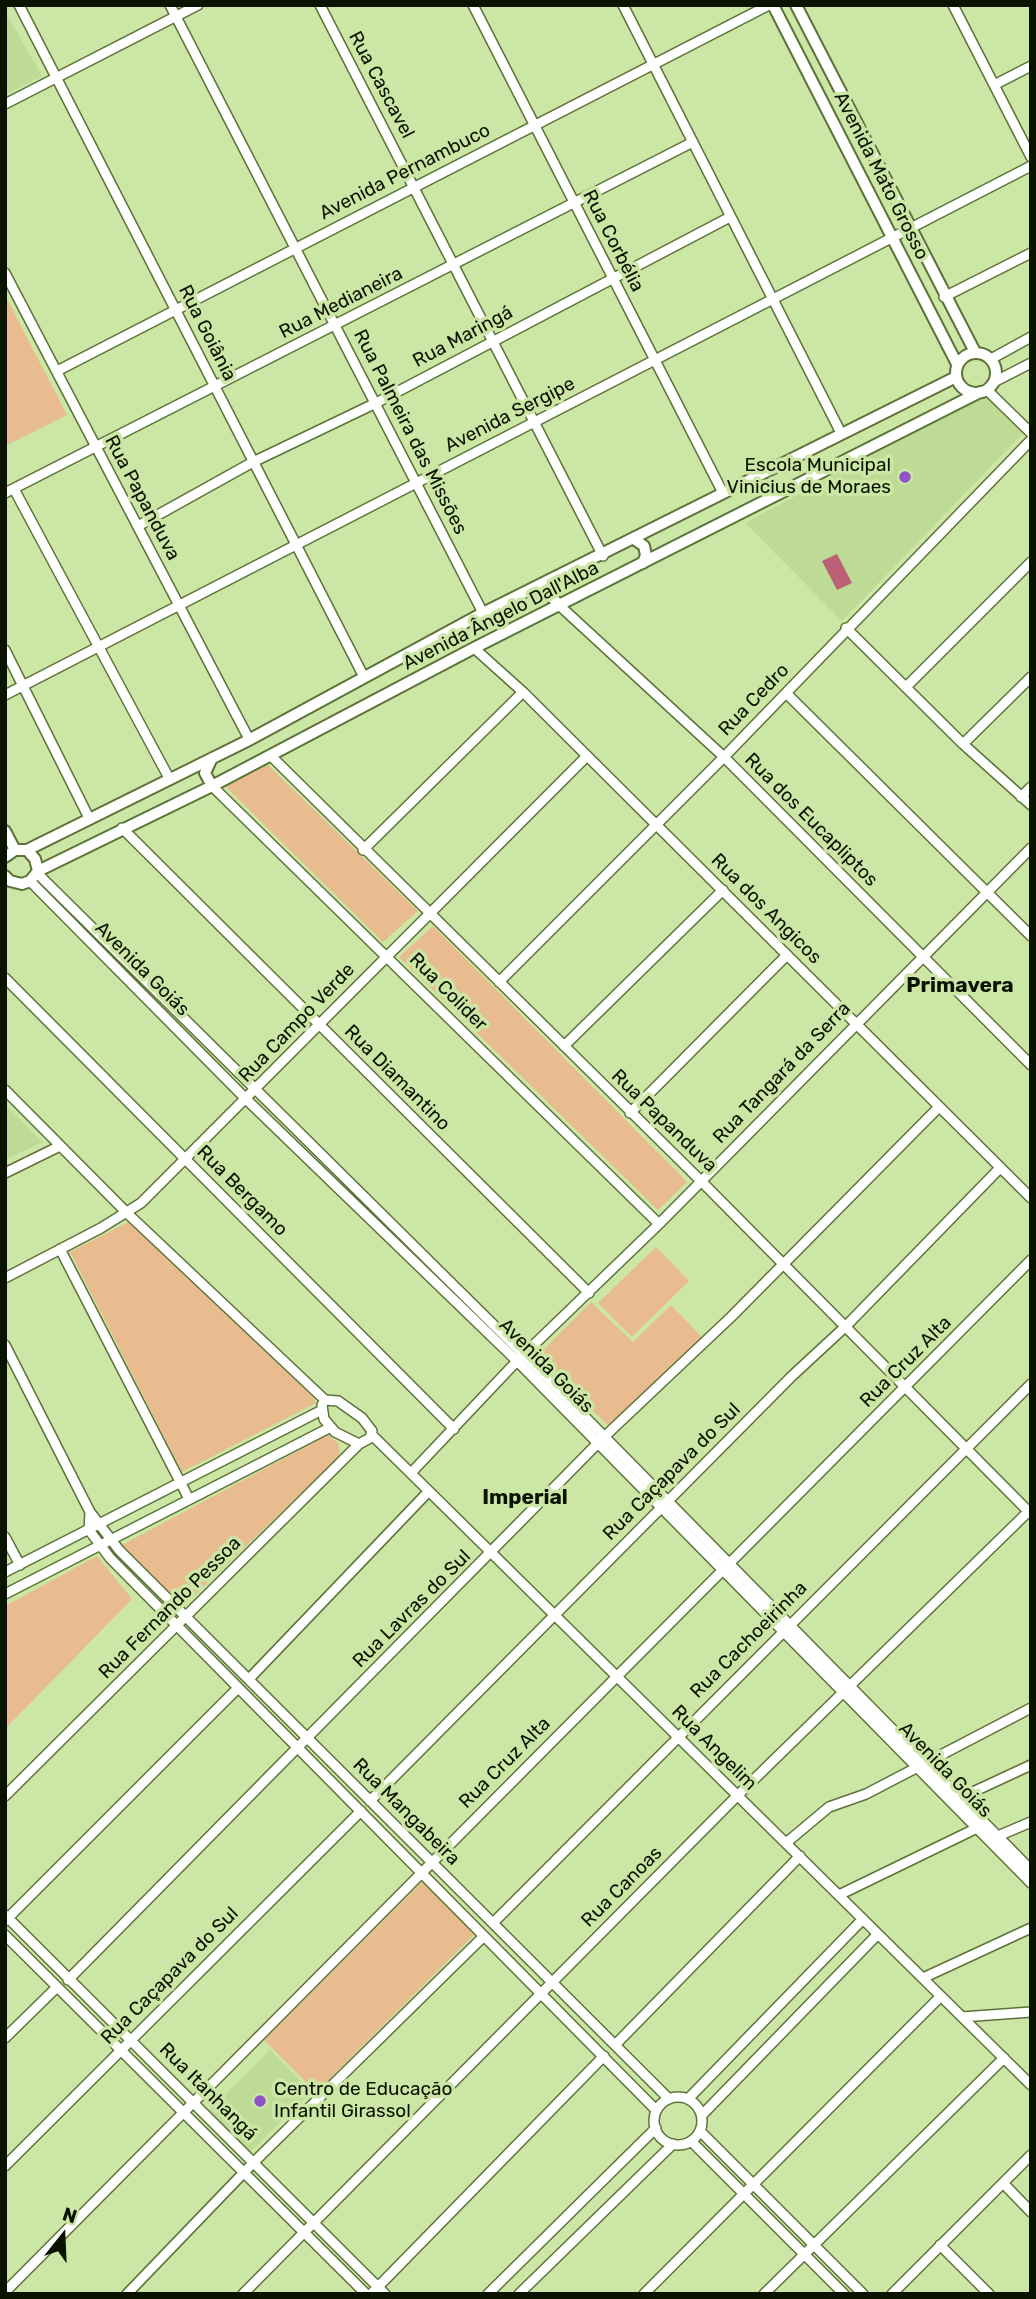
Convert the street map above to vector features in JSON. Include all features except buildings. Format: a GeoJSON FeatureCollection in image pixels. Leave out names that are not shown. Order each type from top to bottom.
{"type":"FeatureCollection","features":[{"type":"Feature","properties":{"kind":"main road","name":"Avenida Mato Grosso"},"geometry":{"type":"LineString","coordinates":[[771,5],[957,364]]}},
{"type":"Feature","properties":{"kind":"main road","name":"Avenida Mato Grosso"},"geometry":{"type":"LineString","coordinates":[[796,5],[944,297],[975,352]]}},
{"type":"Feature","properties":{"kind":"main road"},"geometry":{"type":"LineString","coordinates":[[975,352],[991,359],[997,370],[987,388],[964,389],[956,377],[957,364],[963,357],[975,352]]}},
{"type":"Feature","properties":{"kind":"main road","name":"Avenida Ângelo Dall'Alba"},"geometry":{"type":"LineString","coordinates":[[16,852],[212,758],[484,613],[604,556],[723,493],[956,377]]}},
{"type":"Feature","properties":{"kind":"main road","name":"Avenida Ângelo Dall'Alba"},"geometry":{"type":"LineString","coordinates":[[8,883],[35,875],[122,828],[212,786],[474,648],[987,388]]}},
{"type":"Feature","properties":{"kind":"main road"},"geometry":{"type":"LineString","coordinates":[[634,539],[644,546],[646,555],[643,563]]}},
{"type":"Feature","properties":{"kind":"main road"},"geometry":{"type":"LineString","coordinates":[[550,581],[550,595],[560,606]]}},
{"type":"Feature","properties":{"kind":"main road"},"geometry":{"type":"LineString","coordinates":[[212,758],[205,773],[212,786]]}},
{"type":"Feature","properties":{"kind":"main road"},"geometry":{"type":"LineString","coordinates":[[5,831],[16,852],[35,859],[35,875]]}},
{"type":"Feature","properties":{"kind":"street","name":"Rua Goiânia"},"geometry":{"type":"LineString","coordinates":[[19,5],[364,677]]}},
{"type":"Feature","properties":{"kind":"street","name":"Rua Palmeira das Missões"},"geometry":{"type":"LineString","coordinates":[[170,5],[484,613]]}},
{"type":"Feature","properties":{"kind":"street"},"geometry":{"type":"LineString","coordinates":[[5,104],[198,5]]}},
{"type":"Feature","properties":{"kind":"street","name":"Rua Cascavel"},"geometry":{"type":"LineString","coordinates":[[320,5],[604,556]]}},
{"type":"Feature","properties":{"kind":"street","name":"Rua Corbélia"},"geometry":{"type":"LineString","coordinates":[[473,5],[723,493]]}},
{"type":"Feature","properties":{"kind":"street"},"geometry":{"type":"LineString","coordinates":[[623,5],[841,433]]}},
{"type":"Feature","properties":{"kind":"street","name":"Avenida Pernambuco"},"geometry":{"type":"LineString","coordinates":[[57,371],[174,308],[771,5]]}},
{"type":"Feature","properties":{"kind":"street"},"geometry":{"type":"LineString","coordinates":[[954,6],[1031,157]]}},
{"type":"Feature","properties":{"kind":"street"},"geometry":{"type":"LineString","coordinates":[[994,85],[1031,66]]}},
{"type":"Feature","properties":{"kind":"street","name":"Rua Medianeira"},"geometry":{"type":"LineString","coordinates":[[10,491],[693,142]]}},
{"type":"Feature","properties":{"kind":"street","name":"Avenida Sergipe"},"geometry":{"type":"LineString","coordinates":[[5,695],[655,360],[773,296],[912,230],[1031,166]]}},
{"type":"Feature","properties":{"kind":"street","name":"Rua Maringá"},"geometry":{"type":"LineString","coordinates":[[138,526],[253,462],[376,403],[730,217]]}},
{"type":"Feature","properties":{"kind":"street"},"geometry":{"type":"LineString","coordinates":[[944,297],[1031,253]]}},
{"type":"Feature","properties":{"kind":"street","name":"Rua Papanduva"},"geometry":{"type":"LineString","coordinates":[[5,273],[249,739]]}},
{"type":"Feature","properties":{"kind":"street"},"geometry":{"type":"LineString","coordinates":[[991,359],[1031,337]]}},
{"type":"Feature","properties":{"kind":"street","name":"Avenida Ângelo Dall'Alba"},"geometry":{"type":"LineString","coordinates":[[987,388],[1031,363]]}},
{"type":"Feature","properties":{"kind":"street"},"geometry":{"type":"LineString","coordinates":[[987,388],[1031,433]]}},
{"type":"Feature","properties":{"kind":"street","name":"Rua Cedro"},"geometry":{"type":"LineString","coordinates":[[499,982],[724,757],[846,628],[1031,440]]}},
{"type":"Feature","properties":{"kind":"street"},"geometry":{"type":"LineString","coordinates":[[10,491],[100,647],[169,778]]}},
{"type":"Feature","properties":{"kind":"street"},"geometry":{"type":"LineString","coordinates":[[906,687],[1031,562]]}},
{"type":"Feature","properties":{"kind":"street","name":"Rua dos Eucapliptos"},"geometry":{"type":"LineString","coordinates":[[560,606],[724,757],[1031,1065]]}},
{"type":"Feature","properties":{"kind":"street"},"geometry":{"type":"LineString","coordinates":[[846,628],[963,744],[1031,805]]}},
{"type":"Feature","properties":{"kind":"street","name":"Rua dos Angicos"},"geometry":{"type":"LineString","coordinates":[[474,648],[523,692],[1031,1198]]}},
{"type":"Feature","properties":{"kind":"street"},"geometry":{"type":"LineString","coordinates":[[5,650],[89,818]]}},
{"type":"Feature","properties":{"kind":"street"},"geometry":{"type":"LineString","coordinates":[[963,744],[1031,677]]}},
{"type":"Feature","properties":{"kind":"street"},"geometry":{"type":"LineString","coordinates":[[363,850],[523,692]]}},
{"type":"Feature","properties":{"kind":"street"},"geometry":{"type":"LineString","coordinates":[[786,693],[1031,936]]}},
{"type":"Feature","properties":{"kind":"street","name":"Rua Papanduva"},"geometry":{"type":"LineString","coordinates":[[270,755],[1030,1511]]}},
{"type":"Feature","properties":{"kind":"street","name":"Rua Campo Verde"},"geometry":{"type":"LineString","coordinates":[[5,1278],[127,1213],[187,1160],[587,756]]}},
{"type":"Feature","properties":{"kind":"street","name":"Rua Colider"},"geometry":{"type":"LineString","coordinates":[[212,786],[659,1224]]}},
{"type":"Feature","properties":{"kind":"street"},"geometry":{"type":"LineString","coordinates":[[1021,797],[1031,787]]}},
{"type":"Feature","properties":{"kind":"street","name":"Rua Diamantino"},"geometry":{"type":"LineString","coordinates":[[122,828],[589,1293]]}},
{"type":"Feature","properties":{"kind":"street","name":"Rua Tangará da Serra"},"geometry":{"type":"LineString","coordinates":[[411,1474],[521,1358],[659,1224],[1031,848]]}},
{"type":"Feature","properties":{"kind":"street","name":"Avenida Goiás"},"geometry":{"type":"LineString","coordinates":[[35,875],[256,1090],[725,1564],[923,1766],[977,1828],[1031,1883]]}},
{"type":"Feature","properties":{"kind":"street","name":"Avenida Goiás"},"geometry":{"type":"LineString","coordinates":[[35,875],[247,1100],[521,1358]]}},
{"type":"Feature","properties":{"kind":"street"},"geometry":{"type":"LineString","coordinates":[[564,1046],[723,890]]}},
{"type":"Feature","properties":{"kind":"street"},"geometry":{"type":"LineString","coordinates":[[630,1113],[787,955]]}},
{"type":"Feature","properties":{"kind":"street","name":"Rua Bergamo"},"geometry":{"type":"LineString","coordinates":[[5,978],[454,1429]]}},
{"type":"Feature","properties":{"kind":"street"},"geometry":{"type":"LineString","coordinates":[[5,1090],[127,1213],[325,1400],[322,1410],[331,1427],[341,1437],[359,1444]]}},
{"type":"Feature","properties":{"kind":"street","name":"Rua Lavras do Sul"},"geometry":{"type":"LineString","coordinates":[[68,1980],[601,1441],[939,1107]]}},
{"type":"Feature","properties":{"kind":"street"},"geometry":{"type":"LineString","coordinates":[[5,1173],[60,1146]]}},
{"type":"Feature","properties":{"kind":"street","name":"Rua Caçapava do Sul"},"geometry":{"type":"LineString","coordinates":[[370,1801],[792,1376],[846,1326],[1000,1168]]}},
{"type":"Feature","properties":{"kind":"street"},"geometry":{"type":"LineString","coordinates":[[61,1249],[189,1499]]}},
{"type":"Feature","properties":{"kind":"street","name":"Rua Cruz Alta"},"geometry":{"type":"LineString","coordinates":[[5,2292],[725,1564],[906,1388],[1031,1260]]}},
{"type":"Feature","properties":{"kind":"street"},"geometry":{"type":"LineString","coordinates":[[5,1345],[90,1512],[89,1530]]}},
{"type":"Feature","properties":{"kind":"street","name":"Rua Cachoeirinha"},"geometry":{"type":"LineString","coordinates":[[494,1923],[677,1736],[1031,1384]]}},
{"type":"Feature","properties":{"kind":"street","name":"Rua Angelim"},"geometry":{"type":"LineString","coordinates":[[325,1400],[338,1401],[370,1426],[372,1435],[429,1492],[493,1551],[1031,2085]]}},
{"type":"Feature","properties":{"kind":"street"},"geometry":{"type":"LineString","coordinates":[[5,1572],[322,1410]]}},
{"type":"Feature","properties":{"kind":"street"},"geometry":{"type":"LineString","coordinates":[[5,1594],[331,1427]]}},
{"type":"Feature","properties":{"kind":"street","name":"Rua Fernando Pessoa"},"geometry":{"type":"LineString","coordinates":[[5,1796],[359,1444],[372,1435]]}},
{"type":"Feature","properties":{"kind":"street"},"geometry":{"type":"LineString","coordinates":[[248,1679],[429,1492]]}},
{"type":"Feature","properties":{"kind":"street","name":"Rua Canoas"},"geometry":{"type":"LineString","coordinates":[[243,2294],[737,1796],[1030,1511]]}},
{"type":"Feature","properties":{"kind":"street","name":"Rua Mangabeira"},"geometry":{"type":"LineString","coordinates":[[90,1512],[119,1550],[669,2099]]}},
{"type":"Feature","properties":{"kind":"street","name":"Rua Mangabeira"},"geometry":{"type":"LineString","coordinates":[[89,1530],[99,1546],[176,1626],[656,2110]]}},
{"type":"Feature","properties":{"kind":"street"},"geometry":{"type":"LineString","coordinates":[[5,1536],[20,1565]]}},
{"type":"Feature","properties":{"kind":"street"},"geometry":{"type":"LineString","coordinates":[[6,1918],[239,1688]]}},
{"type":"Feature","properties":{"kind":"street"},"geometry":{"type":"LineString","coordinates":[[786,1843],[829,1807],[866,1794],[1031,1708]]}},
{"type":"Feature","properties":{"kind":"street"},"geometry":{"type":"LineString","coordinates":[[960,1798],[1031,1765]]}},
{"type":"Feature","properties":{"kind":"street","name":"Avenida Goiás"},"geometry":{"type":"LineString","coordinates":[[923,1766],[960,1798],[1031,1870]]}},
{"type":"Feature","properties":{"kind":"street","name":"Rua Caçapava do Sul"},"geometry":{"type":"LineString","coordinates":[[5,2166],[361,1811]]}},
{"type":"Feature","properties":{"kind":"street"},"geometry":{"type":"LineString","coordinates":[[998,1836],[1031,1822]]}},
{"type":"Feature","properties":{"kind":"street"},"geometry":{"type":"LineString","coordinates":[[839,1895],[977,1828]]}},
{"type":"Feature","properties":{"kind":"street"},"geometry":{"type":"LineString","coordinates":[[616,2044],[800,1856]]}},
{"type":"Feature","properties":{"kind":"street","name":"Rua Itanhangá"},"geometry":{"type":"LineString","coordinates":[[6,1918],[254,2162],[313,2222],[375,2292]]}},
{"type":"Feature","properties":{"kind":"street"},"geometry":{"type":"LineString","coordinates":[[863,1919],[688,2099],[669,2099],[656,2110],[656,2128],[666,2141],[673,2144],[691,2141],[700,2131],[702,2115],[878,1934]]}},
{"type":"Feature","properties":{"kind":"street"},"geometry":{"type":"LineString","coordinates":[[923,1978],[1031,1928]]}},
{"type":"Feature","properties":{"kind":"street","name":"Rua Itanhangá"},"geometry":{"type":"LineString","coordinates":[[5,1935],[303,2232],[375,2292]]}},
{"type":"Feature","properties":{"kind":"street"},"geometry":{"type":"LineString","coordinates":[[127,2294],[254,2162],[484,1936]]}},
{"type":"Feature","properties":{"kind":"street"},"geometry":{"type":"LineString","coordinates":[[5,2038],[56,1988]]}},
{"type":"Feature","properties":{"kind":"street"},"geometry":{"type":"LineString","coordinates":[[644,2294],[940,1997]]}},
{"type":"Feature","properties":{"kind":"street"},"geometry":{"type":"LineString","coordinates":[[962,2017],[1031,2012]]}},
{"type":"Feature","properties":{"kind":"street"},"geometry":{"type":"LineString","coordinates":[[375,2292],[604,2056]]}},
{"type":"Feature","properties":{"kind":"street"},"geometry":{"type":"LineString","coordinates":[[764,2294],[1004,2058]]}},
{"type":"Feature","properties":{"kind":"street"},"geometry":{"type":"LineString","coordinates":[[688,2099],[702,2115]]}},
{"type":"Feature","properties":{"kind":"street"},"geometry":{"type":"LineString","coordinates":[[488,2294],[656,2128]]}},
{"type":"Feature","properties":{"kind":"street"},"geometry":{"type":"LineString","coordinates":[[700,2131],[863,2294]]}},
{"type":"Feature","properties":{"kind":"street"},"geometry":{"type":"LineString","coordinates":[[691,2141],[844,2294]]}},
{"type":"Feature","properties":{"kind":"street"},"geometry":{"type":"LineString","coordinates":[[519,2294],[673,2144]]}},
{"type":"Feature","properties":{"kind":"street"},"geometry":{"type":"LineString","coordinates":[[892,2294],[1031,2155]]}},
{"type":"Feature","properties":{"kind":"street"},"geometry":{"type":"LineString","coordinates":[[1003,2183],[1031,2212]]}},
{"type":"Feature","properties":{"kind":"street"},"geometry":{"type":"LineString","coordinates":[[940,2245],[989,2294]]}},
{"type":"Feature","properties":{"kind":"shaded area"},"geometry":{"type":"Polygon","coordinates":[[[5,11],[42,76],[5,95],[5,11]]]}},
{"type":"Feature","properties":{"kind":"shaded area"},"geometry":{"type":"Polygon","coordinates":[[[5,295],[67,415],[5,446],[5,295]]]}},
{"type":"Feature","properties":{"kind":"shaded area","name":"Escola Municipal Vinicius de Moraes"},"geometry":{"type":"Polygon","coordinates":[[[982,396],[989,397],[1024,432],[842,621],[745,523],[982,396]]]}},
{"type":"Feature","properties":{"kind":"shaded area"},"geometry":{"type":"Polygon","coordinates":[[[837,554],[852,583],[837,590],[822,561],[837,554]]]}},
{"type":"Feature","properties":{"kind":"shaded area"},"geometry":{"type":"Polygon","coordinates":[[[265,762],[418,911],[383,942],[222,783],[265,762]]]}},
{"type":"Feature","properties":{"kind":"shaded area"},"geometry":{"type":"Polygon","coordinates":[[[433,926],[687,1182],[658,1210],[399,957],[433,926]]]}},
{"type":"Feature","properties":{"kind":"shaded area"},"geometry":{"type":"Polygon","coordinates":[[[5,1105],[43,1142],[5,1160],[5,1105]]]}},
{"type":"Feature","properties":{"kind":"shaded area"},"geometry":{"type":"Polygon","coordinates":[[[130,1221],[314,1398],[316,1403],[182,1472],[70,1252],[130,1221]]]}},
{"type":"Feature","properties":{"kind":"shaded area"},"geometry":{"type":"Polygon","coordinates":[[[656,1247],[689,1281],[632,1337],[598,1303],[656,1247]]]}},
{"type":"Feature","properties":{"kind":"shaded area"},"geometry":{"type":"Polygon","coordinates":[[[591,1302],[633,1342],[671,1305],[704,1339],[612,1429],[536,1357],[591,1302]]]}},
{"type":"Feature","properties":{"kind":"shaded area"},"geometry":{"type":"Polygon","coordinates":[[[328,1435],[339,1444],[340,1456],[181,1608],[122,1545],[328,1435]]]}},
{"type":"Feature","properties":{"kind":"shaded area"},"geometry":{"type":"Polygon","coordinates":[[[97,1556],[132,1599],[5,1729],[5,1606],[97,1556]]]}},
{"type":"Feature","properties":{"kind":"shaded area"},"geometry":{"type":"Polygon","coordinates":[[[425,1879],[477,1932],[316,2092],[264,2040],[425,1879]]]}},
{"type":"Feature","properties":{"kind":"shaded area","name":"Centro de Educação Infantil Girassol"},"geometry":{"type":"Polygon","coordinates":[[[270,2050],[311,2092],[250,2152],[209,2110],[270,2050]]]}},
{"type":"Feature","properties":{"kind":"place","name":"Escola Municipal Vinicius de Moraes"},"geometry":{"type":"Point","coordinates":[905,477]}},
{"type":"Feature","properties":{"kind":"place","name":"Centro de Educação Infantil Girassol"},"geometry":{"type":"Point","coordinates":[260,2101]}},
{"type":"Feature","properties":{"kind":"district","name":"Primavera"},"geometry":{"type":"Point","coordinates":[960,986]}},
{"type":"Feature","properties":{"kind":"district","name":"Imperial"},"geometry":{"type":"Point","coordinates":[525,1498]}}]}
